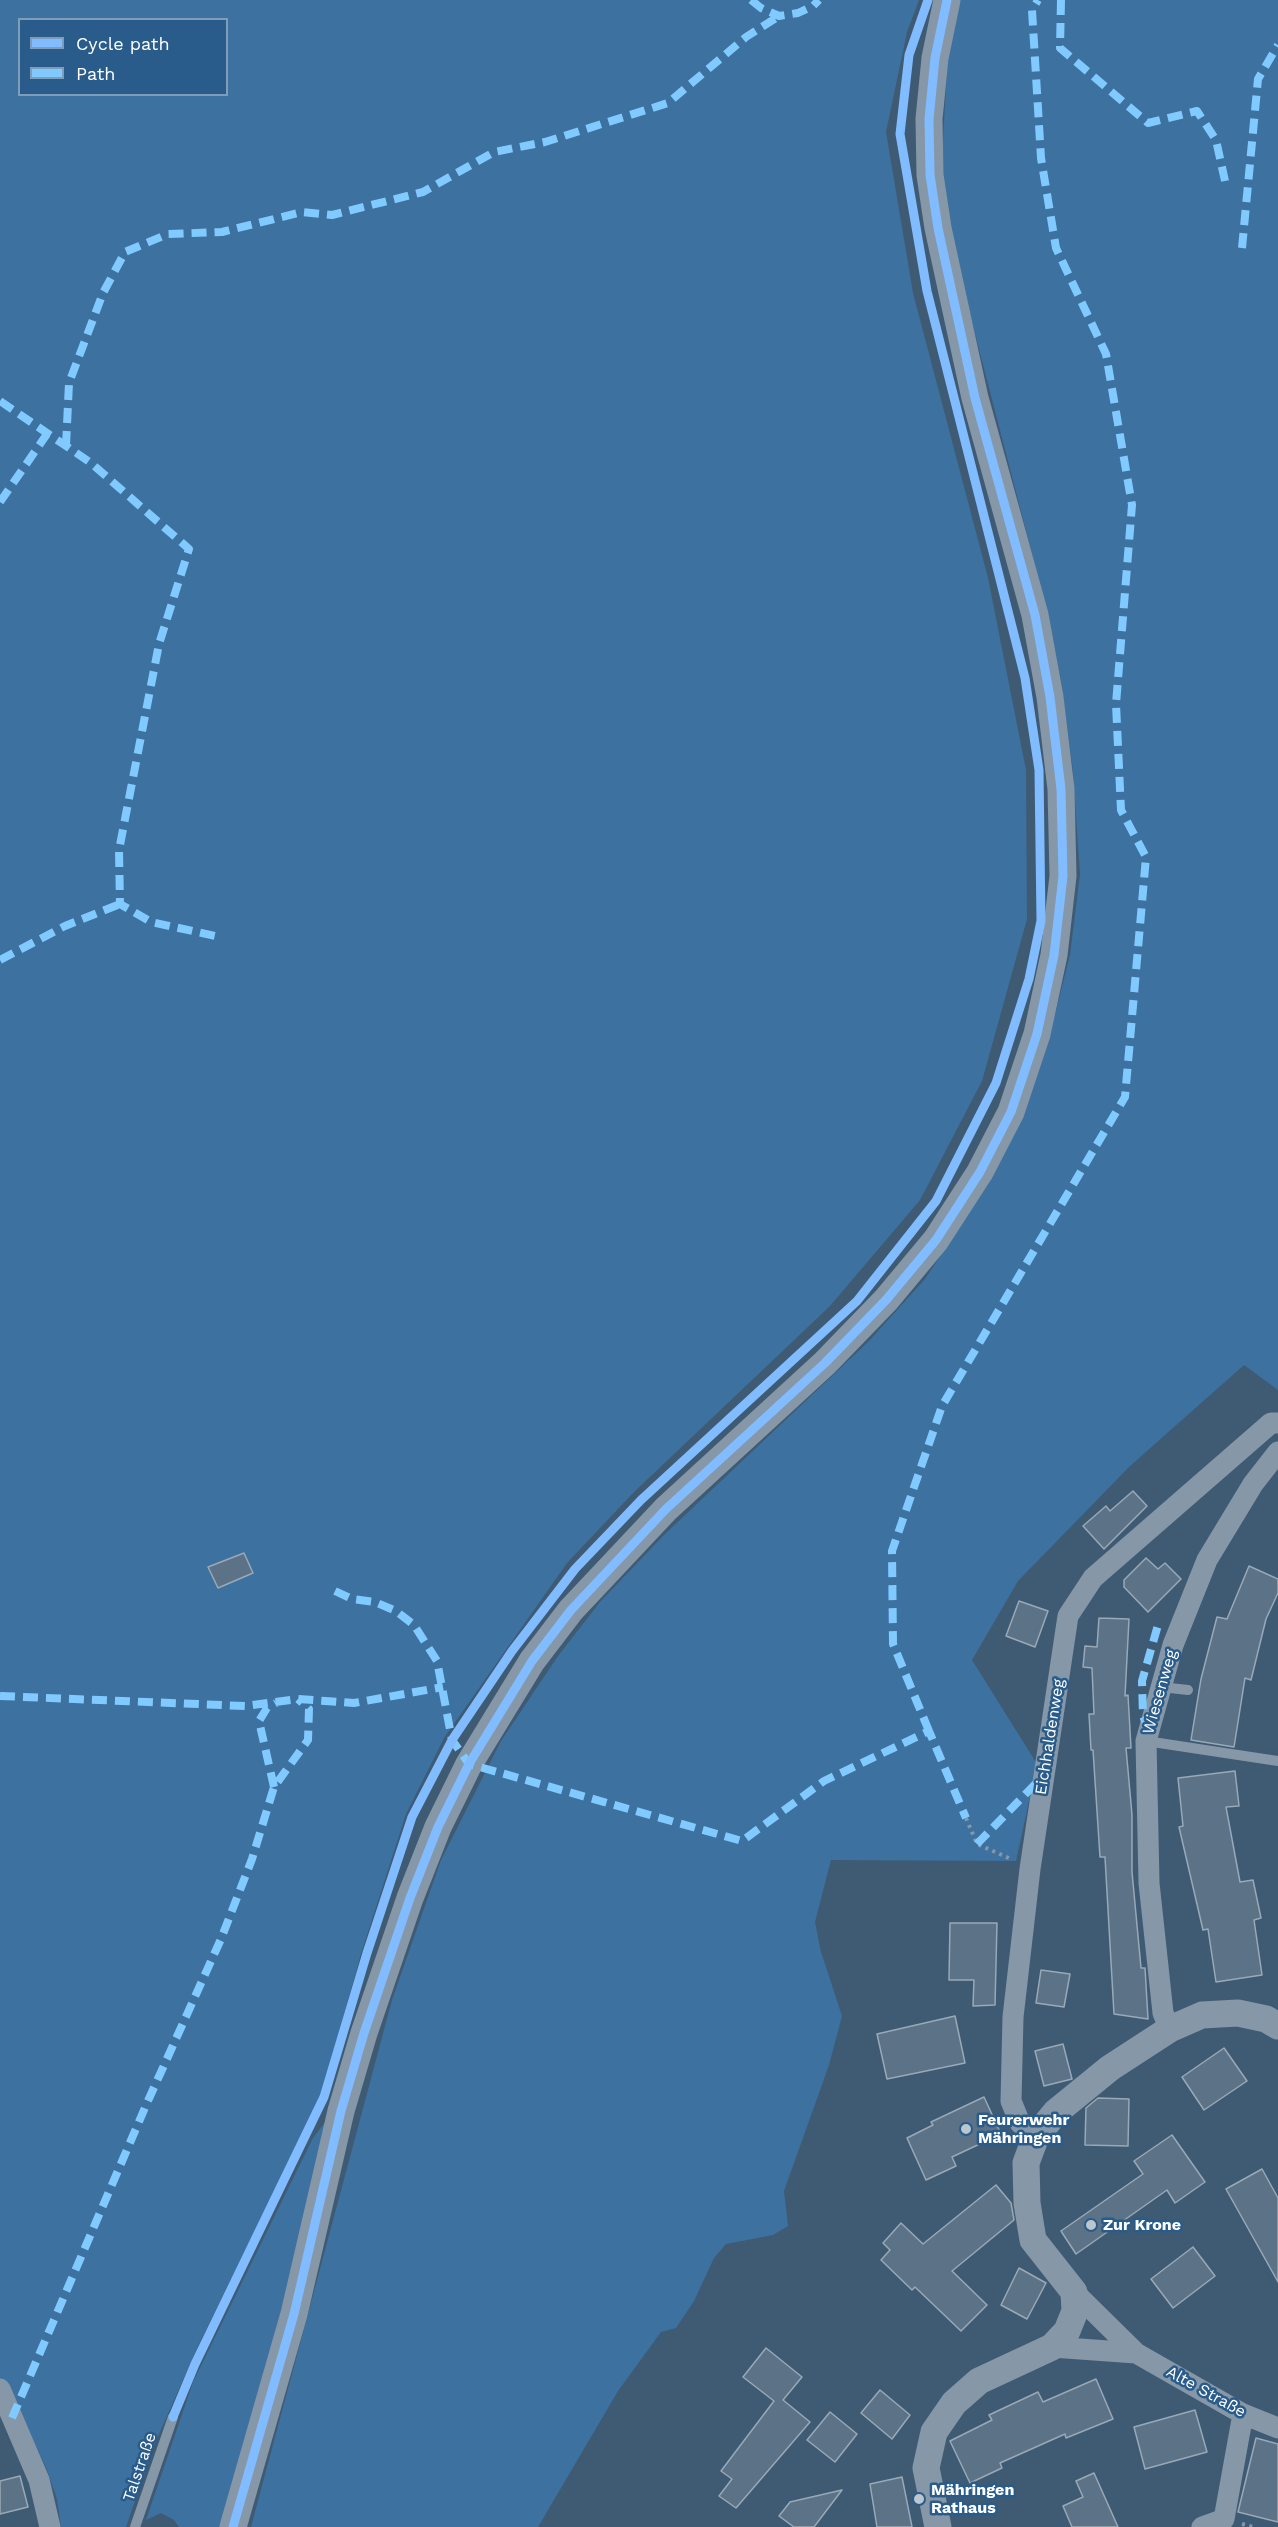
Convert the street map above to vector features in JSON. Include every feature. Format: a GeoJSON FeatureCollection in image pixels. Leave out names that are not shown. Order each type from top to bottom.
{"type":"FeatureCollection","features":[{"type":"Feature","properties":{"kind":"street"},"geometry":{"type":"LineString","coordinates":[[233,2527],[278,2378],[341,2111],[374,2000],[438,1827],[469,1764],[526,1670],[570,1610],[666,1509],[825,1363],[886,1300],[936,1240],[980,1172],[1011,1112],[1037,1034],[1054,955],[1063,876],[1061,789],[1050,698],[1035,615],[975,398],[938,228],[930,175],[929,119],[935,58],[947,0]]}},
{"type":"Feature","properties":{"kind":"street","name":"Eichhaldenweg"},"geometry":{"type":"LineString","coordinates":[[1036,2136],[1020,2123],[1011,2101],[1013,2017],[1030,1869],[1068,1616],[1093,1578],[1270,1423],[1278,1423]]}},
{"type":"Feature","properties":{"kind":"street","name":"Wiesenweg"},"geometry":{"type":"LineString","coordinates":[[1170,2029],[1163,2013],[1149,1883],[1146,1741],[1173,1645],[1207,1560],[1253,1484],[1278,1452]]}},
{"type":"Feature","properties":{"kind":"street"},"geometry":{"type":"LineString","coordinates":[[1052,2347],[1067,2331],[1075,2311],[1074,2292],[1033,2240],[1027,2203],[1026,2163],[1036,2136],[1056,2112],[1110,2068],[1170,2029],[1202,2015],[1238,2013],[1266,2019],[1278,2026]]}},
{"type":"Feature","properties":{"kind":"street","name":"Alte Straße"},"geometry":{"type":"LineString","coordinates":[[1074,2292],[1136,2353],[1243,2414],[1278,2428]]}},
{"type":"Feature","properties":{"kind":"street","name":"Alte Straße"},"geometry":{"type":"LineString","coordinates":[[938,2527],[926,2468],[934,2432],[954,2403],[979,2381],[1052,2347],[1136,2353]]}},
{"type":"Feature","properties":{"kind":"street"},"geometry":{"type":"LineString","coordinates":[[0,2390],[39,2480],[50,2527]]}},
{"type":"Feature","properties":{"kind":"street"},"geometry":{"type":"LineString","coordinates":[[1202,2527],[1224,2519],[1243,2414]]}},
{"type":"Feature","properties":{"kind":"lane"},"geometry":{"type":"LineString","coordinates":[[1161,1687],[1188,1689]]}},
{"type":"Feature","properties":{"kind":"lane"},"geometry":{"type":"LineString","coordinates":[[1146,1741],[1278,1761]]}},
{"type":"Feature","properties":{"kind":"lane","name":"Talstraße"},"geometry":{"type":"LineString","coordinates":[[135,2527],[173,2417]]}},
{"type":"Feature","properties":{"kind":"path"},"geometry":{"type":"LineString","coordinates":[[966,1818],[976,1844],[1030,1869]]}},
{"type":"Feature","properties":{"kind":"shaded area"},"geometry":{"type":"Polygon","coordinates":[[[0,0],[919,0],[907,32],[886,132],[913,293],[988,578],[1026,770],[1027,919],[982,1081],[920,1200],[830,1306],[633,1493],[567,1563],[444,1738],[406,1814],[361,1954],[321,2096],[199,2344],[155,2443],[126,2527],[61,2527],[57,2499],[47,2470],[22,2416],[0,2409],[0,0]]]}},
{"type":"Feature","properties":{"kind":"shaded area"},"geometry":{"type":"Polygon","coordinates":[[[959,0],[1278,0],[1278,1390],[1244,1365],[1130,1466],[1018,1581],[972,1660],[1037,1764],[1016,1861],[831,1860],[815,1922],[821,1952],[842,2016],[829,2065],[784,2191],[788,2226],[773,2235],[726,2244],[714,2258],[694,2301],[676,2328],[661,2332],[618,2391],[538,2527],[251,2527],[392,2000],[441,1860],[501,1741],[558,1656],[600,1602],[664,1535],[869,1341],[925,1279],[992,1178],[1021,1117],[1049,1037],[1070,955],[1080,874],[1073,772],[1061,680],[1045,604],[952,245],[941,174],[948,52],[959,0]]]}},
{"type":"Feature","properties":{"kind":"shaded area"},"geometry":{"type":"Polygon","coordinates":[[[326,2121],[313,2187],[248,2446],[221,2527],[179,2527],[174,2520],[161,2513],[146,2520],[193,2382],[313,2138],[326,2121]]]}},
{"type":"Feature","properties":{"kind":"building"},"geometry":{"type":"Polygon","coordinates":[[[1133,1491],[1147,1506],[1104,1549],[1083,1526],[1106,1506],[1110,1511],[1133,1491]]]}},
{"type":"Feature","properties":{"kind":"building"},"geometry":{"type":"Polygon","coordinates":[[[244,1553],[253,1573],[218,1588],[208,1567],[244,1553]]]}},
{"type":"Feature","properties":{"kind":"building"},"geometry":{"type":"Polygon","coordinates":[[[1146,1558],[1158,1569],[1165,1563],[1181,1579],[1148,1612],[1124,1587],[1124,1580],[1146,1558]]]}},
{"type":"Feature","properties":{"kind":"building"},"geometry":{"type":"Polygon","coordinates":[[[1249,1566],[1278,1579],[1278,1593],[1266,1619],[1251,1680],[1245,1678],[1234,1747],[1191,1740],[1201,1679],[1217,1617],[1227,1619],[1249,1566]]]}},
{"type":"Feature","properties":{"kind":"building"},"geometry":{"type":"Polygon","coordinates":[[[1019,1601],[1048,1611],[1035,1647],[1006,1636],[1019,1601]]]}},
{"type":"Feature","properties":{"kind":"building"},"geometry":{"type":"Polygon","coordinates":[[[1099,1618],[1129,1619],[1125,1696],[1128,1695],[1131,1748],[1126,1748],[1132,1815],[1132,1872],[1141,1968],[1145,1968],[1148,2019],[1114,2014],[1105,1857],[1100,1857],[1093,1750],[1091,1750],[1089,1714],[1094,1714],[1092,1668],[1083,1667],[1085,1646],[1097,1647],[1099,1618]]]}},
{"type":"Feature","properties":{"kind":"building"},"geometry":{"type":"Polygon","coordinates":[[[1235,1771],[1239,1806],[1226,1807],[1240,1882],[1253,1880],[1261,1918],[1254,1920],[1262,1975],[1216,1982],[1208,1929],[1203,1930],[1179,1827],[1183,1826],[1178,1778],[1235,1771]]]}},
{"type":"Feature","properties":{"kind":"building"},"geometry":{"type":"Polygon","coordinates":[[[950,1923],[997,1923],[995,2005],[973,2006],[974,1980],[949,1980],[950,1923]]]}},
{"type":"Feature","properties":{"kind":"building"},"geometry":{"type":"Polygon","coordinates":[[[1041,1970],[1070,1974],[1064,2007],[1036,2003],[1041,1970]]]}},
{"type":"Feature","properties":{"kind":"building"},"geometry":{"type":"Polygon","coordinates":[[[955,2016],[965,2063],[887,2079],[877,2034],[955,2016]]]}},
{"type":"Feature","properties":{"kind":"building"},"geometry":{"type":"Polygon","coordinates":[[[1063,2044],[1072,2079],[1044,2086],[1035,2051],[1063,2044]]]}},
{"type":"Feature","properties":{"kind":"building"},"geometry":{"type":"Polygon","coordinates":[[[1224,2048],[1247,2081],[1204,2110],[1182,2077],[1224,2048]]]}},
{"type":"Feature","properties":{"kind":"building"},"geometry":{"type":"Polygon","coordinates":[[[984,2097],[1001,2134],[952,2157],[956,2166],[926,2180],[907,2138],[933,2125],[931,2122],[984,2097]]]}},
{"type":"Feature","properties":{"kind":"building"},"geometry":{"type":"Polygon","coordinates":[[[1098,2098],[1129,2099],[1128,2146],[1085,2145],[1086,2108],[1098,2098]]]}},
{"type":"Feature","properties":{"kind":"building"},"geometry":{"type":"Polygon","coordinates":[[[1172,2135],[1205,2182],[1175,2203],[1167,2190],[1076,2254],[1061,2231],[1143,2174],[1134,2161],[1172,2135]]]}},
{"type":"Feature","properties":{"kind":"building"},"geometry":{"type":"Polygon","coordinates":[[[1262,2169],[1278,2198],[1278,2282],[1226,2189],[1262,2169]]]}},
{"type":"Feature","properties":{"kind":"building"},"geometry":{"type":"Polygon","coordinates":[[[996,2185],[1011,2203],[1014,2220],[952,2271],[987,2305],[961,2331],[915,2287],[912,2290],[881,2260],[890,2250],[883,2243],[901,2223],[923,2244],[996,2185]]]}},
{"type":"Feature","properties":{"kind":"building"},"geometry":{"type":"Polygon","coordinates":[[[1193,2247],[1215,2276],[1173,2308],[1151,2279],[1193,2247]]]}},
{"type":"Feature","properties":{"kind":"building"},"geometry":{"type":"Polygon","coordinates":[[[1019,2268],[1046,2283],[1027,2319],[1001,2305],[1019,2268]]]}},
{"type":"Feature","properties":{"kind":"building"},"geometry":{"type":"Polygon","coordinates":[[[766,2348],[802,2377],[783,2400],[810,2422],[736,2508],[719,2496],[732,2479],[721,2471],[774,2401],[743,2377],[766,2348]]]}},
{"type":"Feature","properties":{"kind":"building"},"geometry":{"type":"Polygon","coordinates":[[[1096,2379],[1113,2419],[1066,2438],[1065,2434],[1000,2463],[1002,2468],[970,2483],[950,2441],[992,2420],[989,2415],[1038,2392],[1043,2402],[1096,2379]]]}},
{"type":"Feature","properties":{"kind":"building"},"geometry":{"type":"Polygon","coordinates":[[[880,2390],[910,2415],[892,2439],[861,2413],[880,2390]]]}},
{"type":"Feature","properties":{"kind":"building"},"geometry":{"type":"Polygon","coordinates":[[[1195,2410],[1207,2452],[1145,2469],[1134,2427],[1195,2410]]]}},
{"type":"Feature","properties":{"kind":"building"},"geometry":{"type":"Polygon","coordinates":[[[830,2412],[857,2434],[835,2462],[807,2440],[830,2412]]]}},
{"type":"Feature","properties":{"kind":"building"},"geometry":{"type":"Polygon","coordinates":[[[1256,2438],[1278,2444],[1278,2522],[1238,2512],[1256,2438]]]}},
{"type":"Feature","properties":{"kind":"building"},"geometry":{"type":"Polygon","coordinates":[[[1094,2473],[1118,2527],[1072,2527],[1063,2506],[1083,2497],[1076,2481],[1094,2473]]]}},
{"type":"Feature","properties":{"kind":"building"},"geometry":{"type":"Polygon","coordinates":[[[20,2476],[28,2507],[0,2514],[0,2481],[20,2476]]]}},
{"type":"Feature","properties":{"kind":"building"},"geometry":{"type":"Polygon","coordinates":[[[902,2477],[912,2527],[877,2527],[870,2484],[902,2477]]]}},
{"type":"Feature","properties":{"kind":"building"},"geometry":{"type":"Polygon","coordinates":[[[842,2490],[814,2527],[794,2527],[779,2516],[790,2502],[842,2490]]]}},
{"type":"Feature","properties":{"kind":"marked path"},"geometry":{"type":"LineString","coordinates":[[751,0],[761,8],[779,16],[798,13],[813,6],[819,0]]}},
{"type":"Feature","properties":{"kind":"marked path"},"geometry":{"type":"LineString","coordinates":[[929,1731],[893,1644],[892,1551],[942,1406],[1125,1097],[1146,857],[1121,810],[1116,704],[1132,505],[1106,354],[1056,248],[1041,158],[1032,10],[1038,0]]}},
{"type":"Feature","properties":{"kind":"marked path"},"geometry":{"type":"LineString","coordinates":[[1061,0],[1060,48],[1148,123],[1197,111],[1216,140],[1225,181]]}},
{"type":"Feature","properties":{"kind":"marked path"},"geometry":{"type":"LineString","coordinates":[[66,446],[69,383],[103,293],[125,252],[168,234],[222,232],[302,212],[332,215],[423,192],[494,152],[545,142],[668,103],[746,37],[779,16]]}},
{"type":"Feature","properties":{"kind":"marked path"},"geometry":{"type":"LineString","coordinates":[[1242,248],[1258,79],[1278,45]]}},
{"type":"Feature","properties":{"kind":"marked path"},"geometry":{"type":"LineString","coordinates":[[0,401],[91,463],[189,549],[159,644],[119,850],[120,904],[151,922],[220,937]]}},
{"type":"Feature","properties":{"kind":"marked path"},"geometry":{"type":"LineString","coordinates":[[0,502],[47,434]]}},
{"type":"Feature","properties":{"kind":"marked path"},"geometry":{"type":"LineString","coordinates":[[0,960],[65,926],[120,904]]}},
{"type":"Feature","properties":{"kind":"marked path"},"geometry":{"type":"LineString","coordinates":[[335,1591],[352,1599],[375,1602],[396,1611],[414,1625],[437,1661],[452,1740],[469,1764],[742,1841],[824,1781],[929,1731],[966,1818]]}},
{"type":"Feature","properties":{"kind":"marked path"},"geometry":{"type":"LineString","coordinates":[[1149,1731],[1143,1716],[1142,1681],[1158,1625]]}},
{"type":"Feature","properties":{"kind":"marked path"},"geometry":{"type":"LineString","coordinates":[[0,1696],[245,1706],[298,1699],[354,1703],[443,1687]]}},
{"type":"Feature","properties":{"kind":"marked path"},"geometry":{"type":"LineString","coordinates":[[12,2418],[147,2103],[221,1939],[252,1859],[274,1787],[308,1740],[309,1709],[298,1699]]}},
{"type":"Feature","properties":{"kind":"marked path"},"geometry":{"type":"LineString","coordinates":[[274,1787],[259,1721],[267,1708],[276,1703]]}},
{"type":"Feature","properties":{"kind":"marked path"},"geometry":{"type":"LineString","coordinates":[[977,1844],[1044,1775]]}},
{"type":"Feature","properties":{"kind":"cycle path"},"geometry":{"type":"LineString","coordinates":[[173,2417],[195,2364],[324,2097],[367,1953],[412,1817],[452,1740],[512,1651],[575,1569],[641,1500],[857,1301],[936,1201],[996,1083],[1029,979],[1041,921],[1039,770],[1025,678],[927,291],[900,134],[909,55],[928,0]]}},
{"type":"Feature","properties":{"kind":"cycle path"},"geometry":{"type":"LineString","coordinates":[[233,2527],[294,2314],[341,2111],[364,2033],[410,1898],[438,1827],[469,1764],[532,1661],[571,1610],[666,1509],[825,1363],[886,1300],[936,1240],[980,1172],[1011,1112],[1037,1034],[1054,955],[1063,876],[1061,789],[1050,697],[1035,615],[975,398],[938,228],[930,175],[929,119],[935,58],[947,0]]}},
{"type":"Feature","properties":{"kind":"place","name":"Feurerwehr Mähringen"},"geometry":{"type":"Point","coordinates":[966,2129]}},
{"type":"Feature","properties":{"kind":"place","name":"Zur Krone"},"geometry":{"type":"Point","coordinates":[1091,2225]}},
{"type":"Feature","properties":{"kind":"place","name":"Mähringen Rathaus"},"geometry":{"type":"Point","coordinates":[919,2499]}}]}
